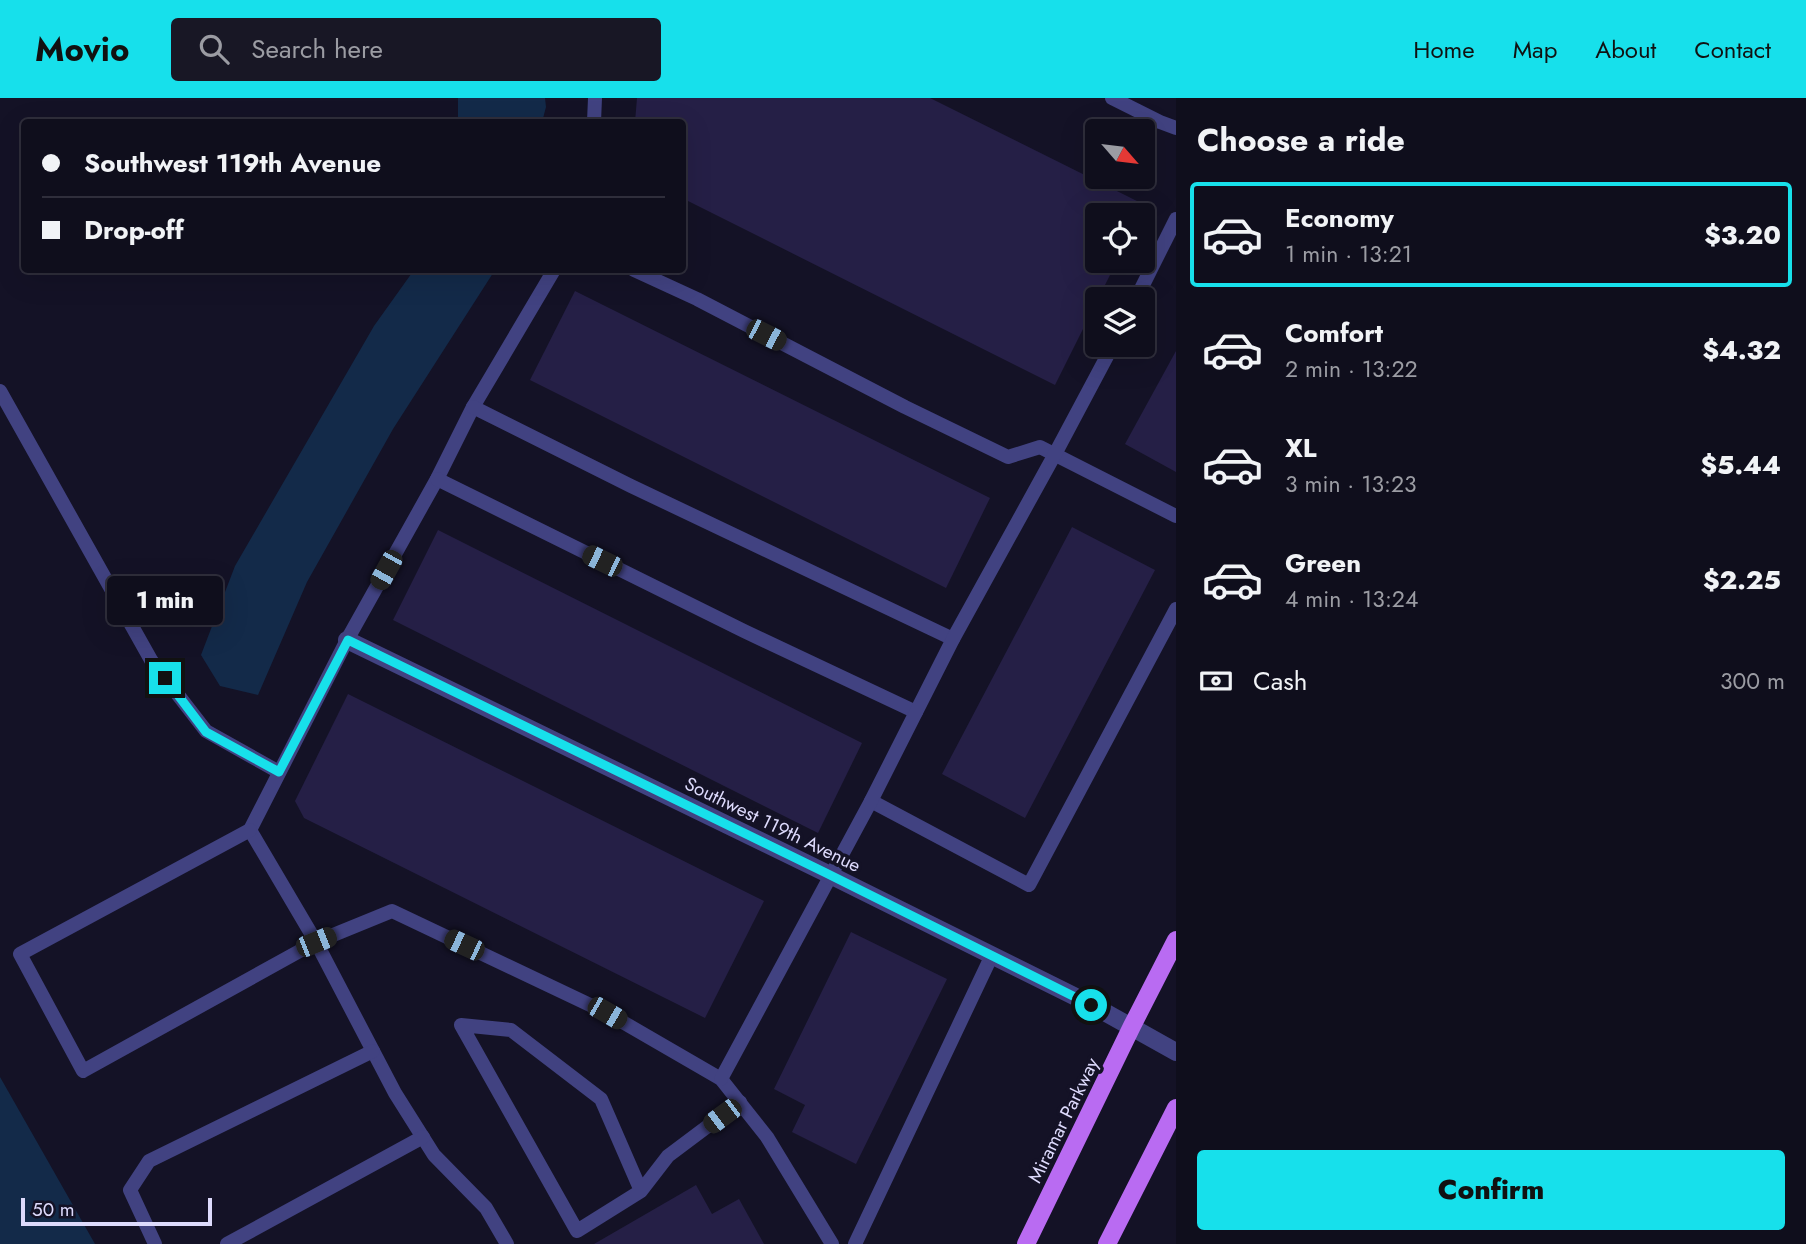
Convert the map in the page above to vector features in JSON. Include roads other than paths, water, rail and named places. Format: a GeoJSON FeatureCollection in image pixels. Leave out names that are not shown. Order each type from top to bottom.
{"type":"FeatureCollection","features":[{"type":"Feature","properties":{"kind":"main road","name":"Miramar Parkway"},"geometry":{"type":"LineString","coordinates":[[1026,1244],[1176,940]]}},
{"type":"Feature","properties":{"kind":"main road"},"geometry":{"type":"LineString","coordinates":[[1107,1244],[1176,1108]]}},
{"type":"Feature","properties":{"kind":"street","name":"Southwest 119th Avenue"},"geometry":{"type":"LineString","coordinates":[[348,640],[992,955],[1132,1026],[1176,1052]]}},
{"type":"Feature","properties":{"kind":"lane"},"geometry":{"type":"LineString","coordinates":[[594,119],[595,98]]}},
{"type":"Feature","properties":{"kind":"lane"},"geometry":{"type":"LineString","coordinates":[[1112,98],[1176,128]]}},
{"type":"Feature","properties":{"kind":"lane"},"geometry":{"type":"LineString","coordinates":[[1142,287],[1176,219]]}},
{"type":"Feature","properties":{"kind":"lane"},"geometry":{"type":"LineString","coordinates":[[552,273],[473,407],[250,830],[20,954],[83,1071],[316,942],[392,911],[607,1013],[721,1079],[767,1137],[832,1244]]}},
{"type":"Feature","properties":{"kind":"lane"},"geometry":{"type":"LineString","coordinates":[[641,273],[1009,457],[1040,447],[1176,516]]}},
{"type":"Feature","properties":{"kind":"lane"},"geometry":{"type":"LineString","coordinates":[[721,1079],[871,801],[953,639],[1107,357]]}},
{"type":"Feature","properties":{"kind":"lane"},"geometry":{"type":"LineString","coordinates":[[0,391],[151,660],[206,732],[279,772]]}},
{"type":"Feature","properties":{"kind":"lane"},"geometry":{"type":"LineString","coordinates":[[473,407],[631,486],[953,639]]}},
{"type":"Feature","properties":{"kind":"lane"},"geometry":{"type":"LineString","coordinates":[[437,479],[744,631],[916,712]]}},
{"type":"Feature","properties":{"kind":"lane"},"geometry":{"type":"LineString","coordinates":[[871,801],[1029,885],[1176,609]]}},
{"type":"Feature","properties":{"kind":"lane"},"geometry":{"type":"LineString","coordinates":[[250,830],[316,942],[395,1093],[435,1155],[486,1208],[507,1244]]}},
{"type":"Feature","properties":{"kind":"lane"},"geometry":{"type":"LineString","coordinates":[[855,1244],[992,955]]}},
{"type":"Feature","properties":{"kind":"lane"},"geometry":{"type":"LineString","coordinates":[[641,1191],[601,1099],[511,1030],[461,1025],[577,1231],[641,1191],[667,1156],[740,1102]]}},
{"type":"Feature","properties":{"kind":"lane"},"geometry":{"type":"LineString","coordinates":[[155,1244],[130,1190],[149,1161],[373,1051]]}},
{"type":"Feature","properties":{"kind":"lane"},"geometry":{"type":"LineString","coordinates":[[227,1244],[423,1137]]}},
{"type":"Feature","properties":{"kind":"water"},"geometry":{"type":"Polygon","coordinates":[[[458,98],[545,98],[543,119],[458,119],[458,98]]]}},
{"type":"Feature","properties":{"kind":"water"},"geometry":{"type":"Polygon","coordinates":[[[412,273],[493,273],[393,429],[307,582],[258,695],[220,686],[201,655],[235,566],[374,326],[412,273]]]}},
{"type":"Feature","properties":{"kind":"water"},"geometry":{"type":"Polygon","coordinates":[[[0,1077],[95,1244],[0,1244],[0,1077]]]}}]}
